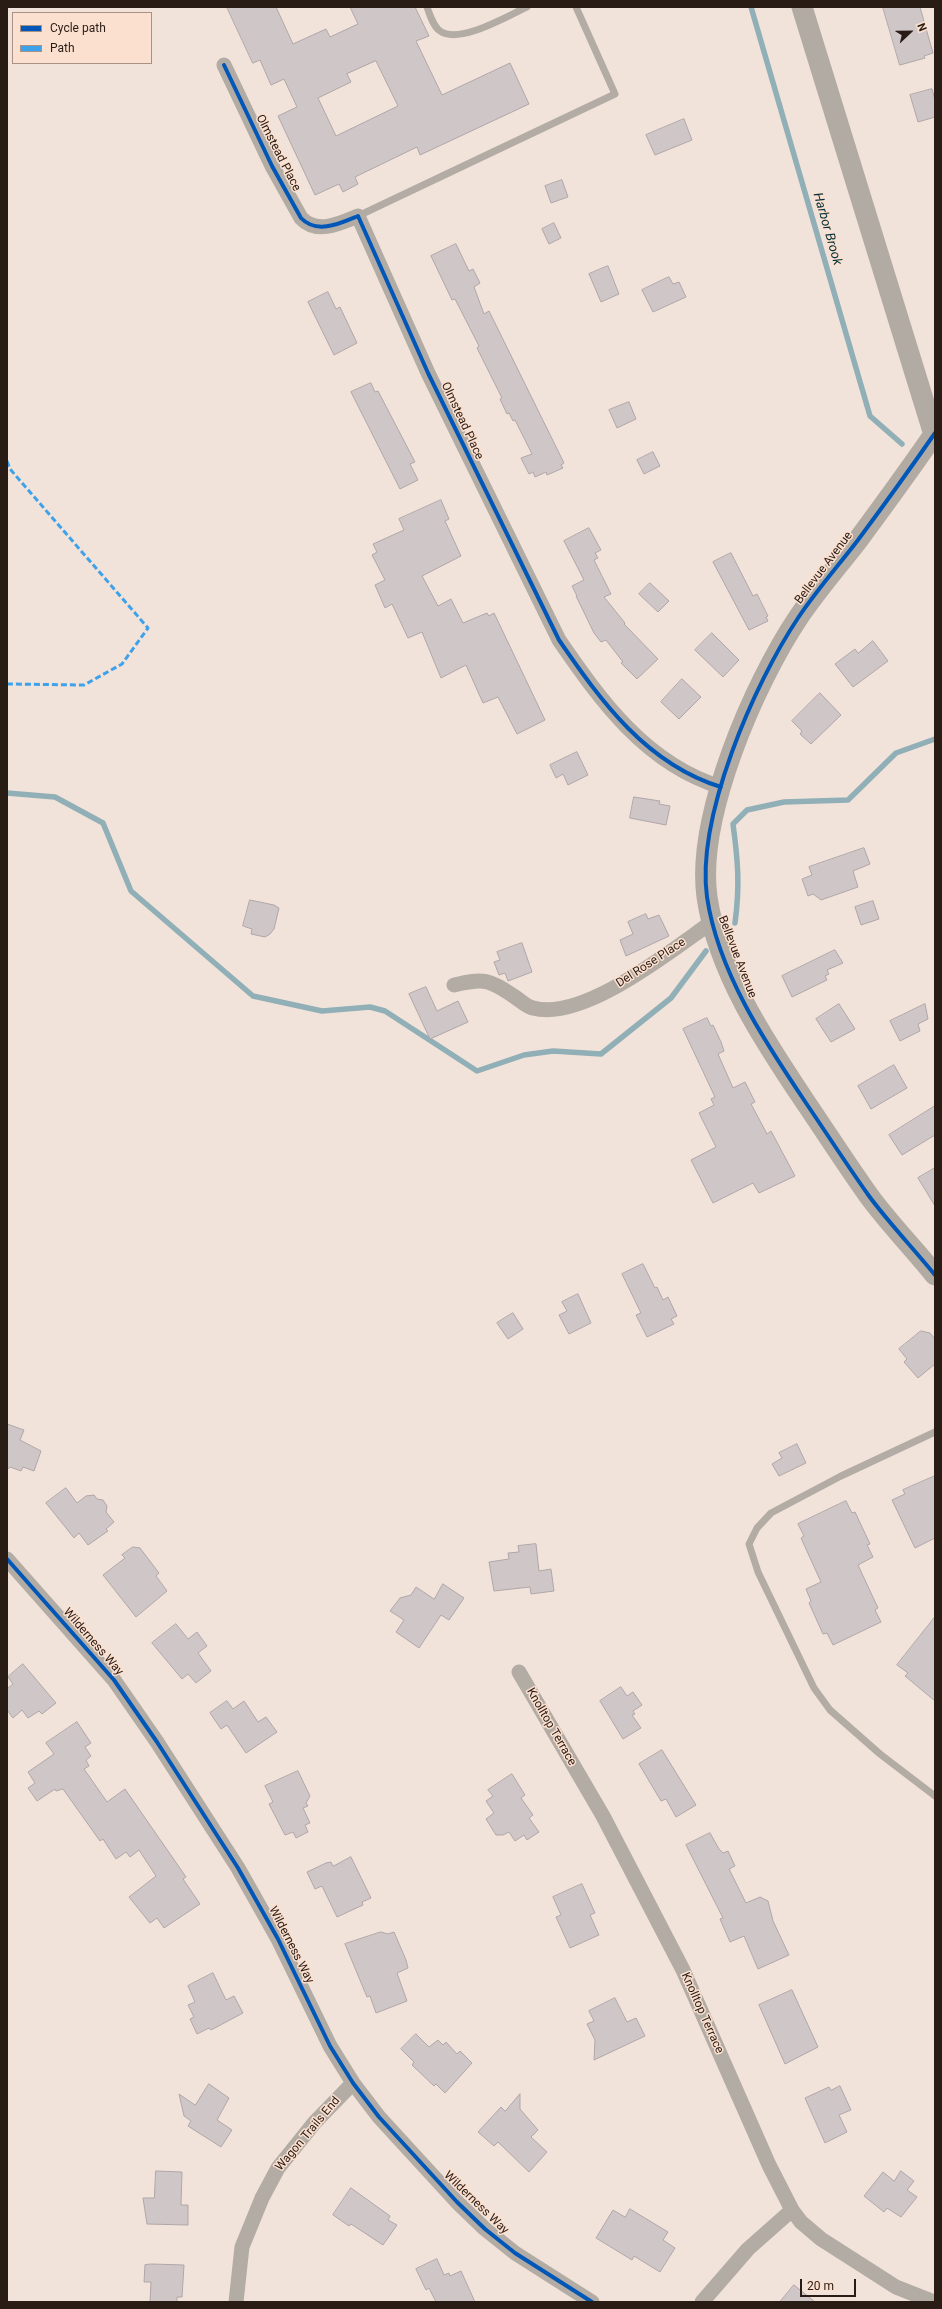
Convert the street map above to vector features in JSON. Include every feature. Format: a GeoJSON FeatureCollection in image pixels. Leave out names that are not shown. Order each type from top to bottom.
{"type":"FeatureCollection","features":[{"type":"Feature","properties":{"kind":"street"},"geometry":{"type":"LineString","coordinates":[[802,7],[935,435]]}},
{"type":"Feature","properties":{"kind":"street","name":"Olmstead Place"},"geometry":{"type":"LineString","coordinates":[[224,65],[272,166],[301,218],[305,222],[328,228],[358,216],[428,373],[559,640],[580,671],[631,734],[676,768],[702,781],[721,787]]}},
{"type":"Feature","properties":{"kind":"street","name":"Bellevue Avenue"},"geometry":{"type":"LineString","coordinates":[[935,435],[897,489],[798,618],[756,691],[721,787],[711,829],[707,864],[707,895],[712,922],[719,944],[750,1016],[771,1050],[870,1197],[935,1274]]}},
{"type":"Feature","properties":{"kind":"street","name":"Del Rose Place"},"geometry":{"type":"LineString","coordinates":[[454,985],[477,979],[490,982],[532,1008],[549,1010],[572,1006],[627,980],[712,922]]}},
{"type":"Feature","properties":{"kind":"street","name":"Wilderness Way"},"geometry":{"type":"LineString","coordinates":[[7,1559],[114,1680],[157,1742],[238,1868],[278,1939],[330,2046],[352,2083],[379,2117],[457,2202],[485,2229],[516,2253],[592,2302]]}},
{"type":"Feature","properties":{"kind":"street","name":"Knolltop Terrace"},"geometry":{"type":"LineString","coordinates":[[519,1672],[603,1816],[683,1970],[769,2165],[792,2210],[801,2222],[821,2239],[896,2287],[934,2302]]}},
{"type":"Feature","properties":{"kind":"street","name":"Wagon Trails End"},"geometry":{"type":"LineString","coordinates":[[236,2302],[242,2247],[262,2198],[278,2168],[315,2122],[352,2083]]}},
{"type":"Feature","properties":{"kind":"street"},"geometry":{"type":"LineString","coordinates":[[702,2302],[748,2249],[792,2210]]}},
{"type":"Feature","properties":{"kind":"lane"},"geometry":{"type":"LineString","coordinates":[[427,7],[433,21],[440,31],[452,35],[467,34],[527,7]]}},
{"type":"Feature","properties":{"kind":"lane"},"geometry":{"type":"LineString","coordinates":[[358,216],[615,94],[576,7]]}},
{"type":"Feature","properties":{"kind":"lane"},"geometry":{"type":"LineString","coordinates":[[935,1432],[841,1476],[771,1513],[756,1528],[749,1544],[758,1572],[814,1688],[830,1710],[880,1754],[935,1796]]}},
{"type":"Feature","properties":{"kind":"building"},"geometry":{"type":"Polygon","coordinates":[[[227,7],[276,7],[293,44],[326,29],[330,37],[358,24],[350,7],[415,7],[429,36],[416,41],[442,95],[510,63],[529,104],[420,155],[417,147],[355,177],[358,184],[343,192],[339,184],[315,195],[278,116],[297,107],[284,79],[271,85],[260,60],[253,63],[227,7]],[[376,61],[347,74],[351,82],[318,98],[336,136],[398,106],[376,61]]]}},
{"type":"Feature","properties":{"kind":"building"},"geometry":{"type":"Polygon","coordinates":[[[883,7],[920,7],[933,53],[924,56],[925,58],[900,65],[883,7]]]}},
{"type":"Feature","properties":{"kind":"building"},"geometry":{"type":"Polygon","coordinates":[[[932,89],[935,100],[935,117],[918,122],[910,95],[932,89]]]}},
{"type":"Feature","properties":{"kind":"building"},"geometry":{"type":"Polygon","coordinates":[[[684,119],[692,140],[655,155],[646,135],[684,119]]]}},
{"type":"Feature","properties":{"kind":"building"},"geometry":{"type":"Polygon","coordinates":[[[562,180],[568,197],[551,203],[545,186],[562,180]]]}},
{"type":"Feature","properties":{"kind":"building"},"geometry":{"type":"Polygon","coordinates":[[[554,223],[561,238],[549,244],[542,229],[554,223]]]}},
{"type":"Feature","properties":{"kind":"building"},"geometry":{"type":"Polygon","coordinates":[[[456,244],[469,271],[473,269],[480,283],[474,287],[484,314],[489,311],[564,463],[561,465],[563,468],[547,475],[546,472],[535,477],[533,472],[529,474],[521,458],[532,454],[515,420],[513,421],[509,413],[507,414],[500,399],[502,398],[477,348],[479,346],[455,299],[452,300],[431,256],[456,244]]]}},
{"type":"Feature","properties":{"kind":"building"},"geometry":{"type":"Polygon","coordinates":[[[608,266],[619,294],[601,302],[589,274],[608,266]]]}},
{"type":"Feature","properties":{"kind":"building"},"geometry":{"type":"Polygon","coordinates":[[[669,277],[673,284],[679,282],[686,297],[653,312],[642,290],[669,277]]]}},
{"type":"Feature","properties":{"kind":"building"},"geometry":{"type":"Polygon","coordinates":[[[328,292],[336,309],[340,307],[357,343],[334,355],[308,302],[328,292]]]}},
{"type":"Feature","properties":{"kind":"building"},"geometry":{"type":"Polygon","coordinates":[[[371,383],[375,392],[378,391],[415,462],[410,464],[418,480],[400,489],[351,392],[371,383]]]}},
{"type":"Feature","properties":{"kind":"building"},"geometry":{"type":"Polygon","coordinates":[[[629,402],[636,419],[617,428],[609,410],[629,402]]]}},
{"type":"Feature","properties":{"kind":"building"},"geometry":{"type":"Polygon","coordinates":[[[653,452],[660,466],[644,474],[637,460],[653,452]]]}},
{"type":"Feature","properties":{"kind":"building"},"geometry":{"type":"Polygon","coordinates":[[[441,500],[449,519],[445,521],[461,556],[422,576],[438,606],[451,599],[463,623],[487,613],[489,616],[494,613],[545,720],[517,734],[498,697],[483,703],[466,665],[441,678],[422,632],[408,638],[392,604],[385,608],[375,585],[385,580],[372,555],[377,552],[373,544],[404,530],[399,519],[441,500]]]}},
{"type":"Feature","properties":{"kind":"building"},"geometry":{"type":"Polygon","coordinates":[[[589,528],[601,550],[595,553],[598,558],[594,560],[611,594],[604,597],[625,623],[624,624],[658,659],[637,679],[621,663],[623,662],[606,640],[601,642],[594,633],[572,586],[584,580],[564,541],[589,528]]]}},
{"type":"Feature","properties":{"kind":"building"},"geometry":{"type":"Polygon","coordinates":[[[731,553],[753,596],[757,594],[768,616],[766,617],[768,621],[749,630],[713,562],[731,553]]]}},
{"type":"Feature","properties":{"kind":"building"},"geometry":{"type":"Polygon","coordinates":[[[650,583],[669,601],[658,612],[639,594],[650,583]]]}},
{"type":"Feature","properties":{"kind":"building"},"geometry":{"type":"Polygon","coordinates":[[[712,633],[739,660],[723,677],[695,650],[712,633]]]}},
{"type":"Feature","properties":{"kind":"building"},"geometry":{"type":"Polygon","coordinates":[[[873,641],[888,661],[853,687],[835,664],[855,649],[858,653],[873,641]]]}},
{"type":"Feature","properties":{"kind":"building"},"geometry":{"type":"Polygon","coordinates":[[[682,679],[701,697],[679,719],[661,702],[682,679]]]}},
{"type":"Feature","properties":{"kind":"building"},"geometry":{"type":"Polygon","coordinates":[[[820,693],[841,715],[811,744],[800,734],[802,731],[792,721],[820,693]]]}},
{"type":"Feature","properties":{"kind":"building"},"geometry":{"type":"Polygon","coordinates":[[[577,752],[588,775],[568,785],[563,774],[556,778],[550,765],[577,752]]]}},
{"type":"Feature","properties":{"kind":"building"},"geometry":{"type":"Polygon","coordinates":[[[634,797],[660,801],[659,804],[670,806],[666,825],[630,818],[634,797]]]}},
{"type":"Feature","properties":{"kind":"building"},"geometry":{"type":"Polygon","coordinates":[[[864,848],[870,864],[853,871],[858,887],[821,900],[813,894],[808,896],[802,879],[812,875],[809,867],[864,848]]]}},
{"type":"Feature","properties":{"kind":"building"},"geometry":{"type":"Polygon","coordinates":[[[250,900],[274,905],[279,908],[274,929],[265,937],[251,934],[252,929],[243,926],[250,900]]]}},
{"type":"Feature","properties":{"kind":"building"},"geometry":{"type":"Polygon","coordinates":[[[873,901],[879,919],[861,925],[855,907],[873,901]]]}},
{"type":"Feature","properties":{"kind":"building"},"geometry":{"type":"Polygon","coordinates":[[[646,914],[648,919],[659,915],[669,936],[626,956],[620,940],[633,934],[628,922],[646,914]]]}},
{"type":"Feature","properties":{"kind":"building"},"geometry":{"type":"Polygon","coordinates":[[[522,943],[532,972],[508,981],[505,973],[499,975],[494,962],[500,960],[497,952],[522,943]]]}},
{"type":"Feature","properties":{"kind":"building"},"geometry":{"type":"Polygon","coordinates":[[[835,950],[843,963],[827,970],[829,974],[825,976],[827,980],[792,997],[782,976],[835,950]]]}},
{"type":"Feature","properties":{"kind":"building"},"geometry":{"type":"Polygon","coordinates":[[[426,987],[437,1011],[458,1001],[468,1022],[430,1039],[409,994],[426,987]]]}},
{"type":"Feature","properties":{"kind":"building"},"geometry":{"type":"Polygon","coordinates":[[[839,1004],[855,1029],[831,1042],[816,1019],[839,1004]]]}},
{"type":"Feature","properties":{"kind":"building"},"geometry":{"type":"Polygon","coordinates":[[[925,1004],[928,1019],[918,1024],[920,1031],[900,1041],[890,1021],[925,1004]]]}},
{"type":"Feature","properties":{"kind":"building"},"geometry":{"type":"Polygon","coordinates":[[[707,1018],[711,1026],[713,1025],[721,1042],[724,1051],[718,1054],[733,1088],[745,1082],[755,1102],[751,1104],[767,1134],[771,1131],[795,1176],[759,1193],[753,1183],[713,1203],[691,1160],[716,1147],[699,1113],[714,1105],[711,1099],[715,1097],[683,1029],[707,1018]]]}},
{"type":"Feature","properties":{"kind":"building"},"geometry":{"type":"Polygon","coordinates":[[[894,1065],[907,1088],[871,1109],[858,1086],[894,1065]]]}},
{"type":"Feature","properties":{"kind":"building"},"geometry":{"type":"Polygon","coordinates":[[[935,1106],[935,1135],[902,1155],[889,1135],[935,1106]]]}},
{"type":"Feature","properties":{"kind":"building"},"geometry":{"type":"Polygon","coordinates":[[[935,1168],[935,1206],[918,1178],[935,1168]]]}},
{"type":"Feature","properties":{"kind":"building"},"geometry":{"type":"Polygon","coordinates":[[[643,1264],[655,1288],[657,1287],[663,1300],[668,1297],[677,1316],[671,1319],[674,1324],[647,1337],[636,1315],[641,1313],[622,1274],[643,1264]]]}},
{"type":"Feature","properties":{"kind":"building"},"geometry":{"type":"Polygon","coordinates":[[[578,1294],[591,1323],[569,1334],[559,1315],[567,1311],[562,1302],[578,1294]]]}},
{"type":"Feature","properties":{"kind":"building"},"geometry":{"type":"Polygon","coordinates":[[[513,1313],[523,1329],[508,1339],[497,1323],[513,1313]]]}},
{"type":"Feature","properties":{"kind":"building"},"geometry":{"type":"Polygon","coordinates":[[[921,1331],[930,1333],[935,1339],[935,1364],[918,1378],[904,1362],[907,1359],[899,1349],[921,1331]]]}},
{"type":"Feature","properties":{"kind":"building"},"geometry":{"type":"Polygon","coordinates":[[[7,1424],[24,1430],[20,1440],[41,1451],[34,1471],[23,1467],[21,1471],[10,1467],[7,1470],[7,1424]]]}},
{"type":"Feature","properties":{"kind":"building"},"geometry":{"type":"Polygon","coordinates":[[[797,1444],[806,1463],[779,1476],[772,1464],[782,1458],[779,1453],[797,1444]]]}},
{"type":"Feature","properties":{"kind":"building"},"geometry":{"type":"Polygon","coordinates":[[[935,1476],[935,1538],[915,1548],[892,1500],[905,1494],[903,1490],[935,1476]]]}},
{"type":"Feature","properties":{"kind":"building"},"geometry":{"type":"Polygon","coordinates":[[[66,1488],[77,1503],[86,1496],[94,1495],[97,1499],[103,1500],[107,1506],[106,1512],[114,1522],[106,1529],[108,1531],[88,1545],[79,1533],[74,1538],[46,1503],[66,1488]]]}},
{"type":"Feature","properties":{"kind":"building"},"geometry":{"type":"Polygon","coordinates":[[[846,1501],[852,1513],[855,1512],[870,1544],[867,1545],[873,1557],[858,1565],[878,1608],[875,1610],[881,1622],[833,1645],[827,1633],[823,1634],[809,1603],[811,1601],[806,1589],[821,1582],[801,1538],[804,1536],[798,1524],[846,1501]]]}},
{"type":"Feature","properties":{"kind":"building"},"geometry":{"type":"Polygon","coordinates":[[[536,1544],[539,1571],[551,1569],[554,1591],[531,1594],[530,1587],[494,1591],[489,1562],[509,1559],[508,1553],[519,1552],[518,1546],[536,1544]]]}},
{"type":"Feature","properties":{"kind":"building"},"geometry":{"type":"Polygon","coordinates":[[[133,1547],[140,1548],[159,1573],[156,1576],[167,1591],[136,1617],[103,1575],[125,1558],[122,1555],[133,1547]]]}},
{"type":"Feature","properties":{"kind":"building"},"geometry":{"type":"Polygon","coordinates":[[[443,1584],[464,1598],[449,1620],[441,1615],[419,1648],[396,1632],[404,1620],[390,1611],[400,1598],[411,1595],[416,1587],[434,1599],[443,1584]]]}},
{"type":"Feature","properties":{"kind":"building"},"geometry":{"type":"Polygon","coordinates":[[[935,1617],[935,1701],[905,1676],[908,1673],[897,1665],[935,1617]]]}},
{"type":"Feature","properties":{"kind":"building"},"geometry":{"type":"Polygon","coordinates":[[[176,1624],[188,1639],[197,1632],[207,1646],[198,1653],[211,1671],[196,1683],[188,1674],[182,1679],[152,1643],[176,1624]]]}},
{"type":"Feature","properties":{"kind":"building"},"geometry":{"type":"Polygon","coordinates":[[[23,1664],[56,1703],[42,1714],[39,1711],[28,1718],[22,1710],[13,1718],[7,1710],[7,1689],[13,1684],[8,1677],[23,1664]]]}},
{"type":"Feature","properties":{"kind":"building"},"geometry":{"type":"Polygon","coordinates":[[[621,1687],[627,1696],[633,1692],[642,1705],[633,1711],[635,1714],[632,1715],[641,1728],[623,1739],[600,1701],[621,1687]]]}},
{"type":"Feature","properties":{"kind":"building"},"geometry":{"type":"Polygon","coordinates":[[[227,1701],[233,1709],[244,1701],[258,1722],[266,1717],[277,1732],[246,1753],[227,1725],[221,1729],[210,1713],[227,1701]]]}},
{"type":"Feature","properties":{"kind":"building"},"geometry":{"type":"Polygon","coordinates":[[[77,1722],[91,1743],[85,1747],[91,1756],[86,1760],[89,1766],[84,1769],[107,1802],[125,1789],[186,1877],[183,1879],[200,1904],[164,1928],[157,1918],[150,1923],[129,1897],[156,1876],[139,1850],[130,1857],[126,1852],[116,1859],[103,1839],[100,1841],[63,1789],[56,1791],[55,1789],[37,1801],[28,1788],[35,1783],[28,1772],[54,1754],[46,1743],[77,1722]]]}},
{"type":"Feature","properties":{"kind":"building"},"geometry":{"type":"Polygon","coordinates":[[[662,1750],[696,1805],[676,1817],[666,1799],[661,1801],[639,1764],[662,1750]]]}},
{"type":"Feature","properties":{"kind":"building"},"geometry":{"type":"Polygon","coordinates":[[[298,1771],[310,1796],[306,1803],[308,1806],[303,1808],[310,1823],[305,1825],[308,1832],[296,1838],[293,1832],[285,1835],[269,1804],[273,1802],[265,1786],[298,1771]]]}},
{"type":"Feature","properties":{"kind":"building"},"geometry":{"type":"Polygon","coordinates":[[[512,1774],[525,1795],[521,1798],[533,1815],[529,1818],[539,1832],[527,1840],[524,1835],[515,1841],[509,1832],[503,1835],[496,1835],[486,1819],[494,1813],[486,1801],[493,1796],[488,1790],[512,1774]]]}},
{"type":"Feature","properties":{"kind":"building"},"geometry":{"type":"Polygon","coordinates":[[[710,1833],[723,1853],[728,1851],[735,1866],[729,1869],[746,1903],[760,1897],[768,1901],[773,1921],[789,1955],[758,1969],[744,1936],[730,1942],[720,1919],[723,1918],[686,1845],[710,1833]]]}},
{"type":"Feature","properties":{"kind":"building"},"geometry":{"type":"Polygon","coordinates":[[[351,1857],[371,1898],[362,1902],[363,1905],[337,1917],[322,1886],[315,1889],[307,1872],[326,1863],[331,1862],[333,1866],[351,1857]]]}},
{"type":"Feature","properties":{"kind":"building"},"geometry":{"type":"Polygon","coordinates":[[[582,1884],[595,1913],[590,1915],[599,1935],[570,1948],[556,1917],[561,1915],[553,1897],[582,1884]]]}},
{"type":"Feature","properties":{"kind":"building"},"geometry":{"type":"Polygon","coordinates":[[[381,1932],[388,1934],[394,1932],[406,1960],[408,1968],[397,1973],[407,2001],[376,2013],[370,1996],[367,1997],[345,1944],[381,1932]]]}},
{"type":"Feature","properties":{"kind":"building"},"geometry":{"type":"Polygon","coordinates":[[[213,1973],[226,2000],[234,1996],[243,2013],[211,2030],[209,2028],[197,2034],[190,2019],[194,2017],[188,2005],[195,2002],[188,1986],[213,1973]]]}},
{"type":"Feature","properties":{"kind":"building"},"geometry":{"type":"Polygon","coordinates":[[[792,1990],[818,2047],[785,2064],[759,2005],[792,1990]]]}},
{"type":"Feature","properties":{"kind":"building"},"geometry":{"type":"Polygon","coordinates":[[[615,1998],[627,2022],[636,2018],[645,2036],[594,2060],[595,2040],[587,2024],[594,2021],[589,2011],[615,1998]]]}},
{"type":"Feature","properties":{"kind":"building"},"geometry":{"type":"Polygon","coordinates":[[[416,2034],[429,2047],[438,2040],[443,2045],[446,2042],[457,2054],[460,2051],[472,2063],[445,2093],[436,2084],[434,2086],[412,2065],[414,2062],[401,2049],[416,2034]]]}},
{"type":"Feature","properties":{"kind":"building"},"geometry":{"type":"Polygon","coordinates":[[[209,2084],[229,2098],[217,2120],[232,2130],[221,2147],[188,2126],[191,2121],[184,2116],[179,2094],[195,2105],[209,2084]]]}},
{"type":"Feature","properties":{"kind":"building"},"geometry":{"type":"Polygon","coordinates":[[[840,2086],[851,2110],[839,2115],[847,2132],[825,2143],[805,2098],[829,2087],[831,2090],[840,2086]]]}},
{"type":"Feature","properties":{"kind":"building"},"geometry":{"type":"Polygon","coordinates":[[[520,2094],[520,2109],[538,2130],[531,2137],[547,2152],[529,2172],[498,2142],[494,2146],[478,2132],[501,2107],[505,2111],[520,2094]]]}},
{"type":"Feature","properties":{"kind":"building"},"geometry":{"type":"Polygon","coordinates":[[[156,2171],[182,2172],[181,2205],[188,2205],[188,2225],[147,2224],[143,2198],[154,2198],[156,2171]]]}},
{"type":"Feature","properties":{"kind":"building"},"geometry":{"type":"Polygon","coordinates":[[[901,2171],[914,2181],[907,2190],[917,2197],[901,2217],[887,2208],[884,2212],[864,2196],[883,2172],[894,2181],[901,2171]]]}},
{"type":"Feature","properties":{"kind":"building"},"geometry":{"type":"Polygon","coordinates":[[[351,2188],[390,2216],[388,2220],[397,2225],[383,2245],[351,2224],[349,2226],[333,2215],[351,2188]]]}},
{"type":"Feature","properties":{"kind":"building"},"geometry":{"type":"Polygon","coordinates":[[[630,2209],[668,2232],[663,2240],[675,2248],[660,2272],[634,2256],[632,2260],[596,2238],[613,2210],[625,2217],[630,2209]]]}},
{"type":"Feature","properties":{"kind":"building"},"geometry":{"type":"Polygon","coordinates":[[[437,2259],[444,2275],[449,2273],[450,2276],[461,2271],[475,2302],[436,2302],[429,2288],[426,2290],[416,2269],[437,2259]]]}},
{"type":"Feature","properties":{"kind":"building"},"geometry":{"type":"Polygon","coordinates":[[[145,2265],[184,2265],[182,2297],[177,2297],[177,2302],[150,2302],[151,2282],[144,2282],[145,2265]]]}},
{"type":"Feature","properties":{"kind":"building"},"geometry":{"type":"Polygon","coordinates":[[[794,2285],[815,2302],[780,2302],[794,2285]]]}},
{"type":"Feature","properties":{"kind":"waterway","name":"Harbor Brook"},"geometry":{"type":"LineString","coordinates":[[751,7],[870,416],[902,444]]}},
{"type":"Feature","properties":{"kind":"waterway"},"geometry":{"type":"LineString","coordinates":[[735,923],[738,897],[738,874],[733,824],[747,810],[784,802],[848,800],[896,753],[935,739]]}},
{"type":"Feature","properties":{"kind":"waterway"},"geometry":{"type":"LineString","coordinates":[[7,793],[55,797],[103,823],[131,891],[253,996],[322,1011],[370,1007],[385,1011],[477,1071],[524,1055],[553,1051],[601,1054],[671,998],[706,951]]}},
{"type":"Feature","properties":{"kind":"marked path"},"geometry":{"type":"LineString","coordinates":[[7,461],[10,469],[148,628],[122,664],[84,685],[7,684]]}},
{"type":"Feature","properties":{"kind":"cycle path"},"geometry":{"type":"LineString","coordinates":[[224,65],[272,166],[301,218],[307,223],[322,227],[344,222],[358,216],[428,373],[559,640],[591,685],[628,728],[670,763],[694,777],[721,787]]}},
{"type":"Feature","properties":{"kind":"cycle path"},"geometry":{"type":"LineString","coordinates":[[935,433],[858,540],[798,618],[764,678],[747,714],[719,791],[710,829],[706,865],[707,897],[713,925],[721,952],[745,1005],[775,1056],[869,1196],[935,1275]]}},
{"type":"Feature","properties":{"kind":"cycle path"},"geometry":{"type":"LineString","coordinates":[[7,1559],[114,1680],[157,1742],[238,1868],[278,1939],[330,2046],[353,2083],[379,2117],[457,2202],[485,2229],[515,2253],[592,2302]]}}]}
